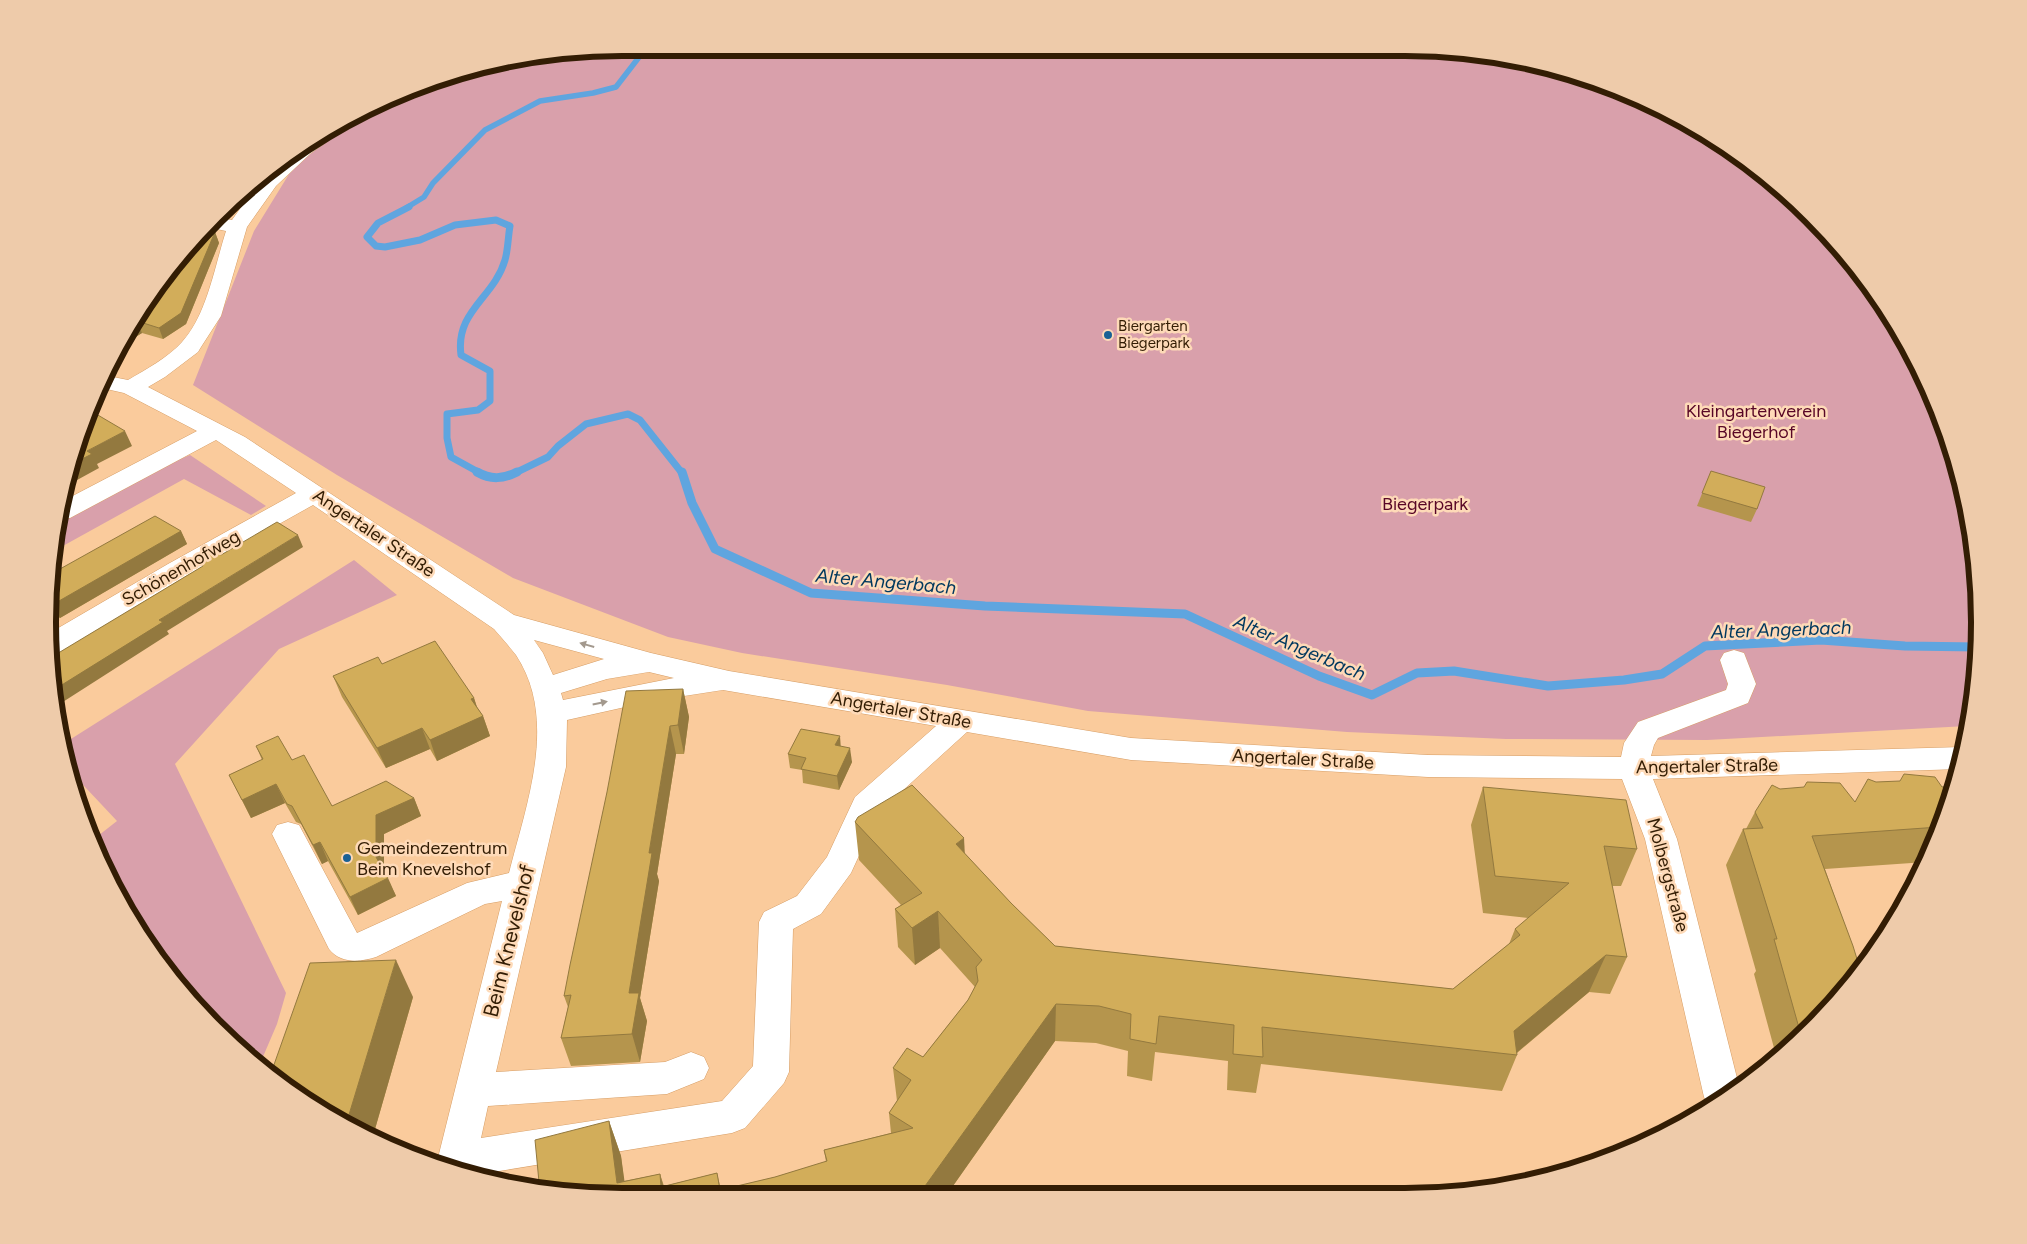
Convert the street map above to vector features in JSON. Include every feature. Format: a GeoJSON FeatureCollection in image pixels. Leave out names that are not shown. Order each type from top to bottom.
{"type":"FeatureCollection","features":[{"type":"Feature","properties":{"kind":"street"},"geometry":{"type":"LineString","coordinates":[[131,387],[157,372],[190,347],[210,316],[237,227],[269,182],[281,171]]}},
{"type":"Feature","properties":{"kind":"street"},"geometry":{"type":"LineString","coordinates":[[220,224],[237,227]]}},
{"type":"Feature","properties":{"kind":"street","name":"Angertaler Straße"},"geometry":{"type":"LineString","coordinates":[[110,383],[131,387],[237,442],[504,622],[651,663],[729,680],[1131,749],[1428,766],[1633,768],[1953,758]]}},
{"type":"Feature","properties":{"kind":"street"},"geometry":{"type":"LineString","coordinates":[[68,508],[216,430]]}},
{"type":"Feature","properties":{"kind":"street","name":"Schönenhofweg"},"geometry":{"type":"LineString","coordinates":[[57,641],[176,570],[315,493]]}},
{"type":"Feature","properties":{"kind":"street","name":"Beim Knevelshof"},"geometry":{"type":"LineString","coordinates":[[455,1162],[551,767],[548,701],[529,653],[504,622]]}},
{"type":"Feature","properties":{"kind":"street"},"geometry":{"type":"LineString","coordinates":[[1633,768],[1640,743],[1648,730],[1738,696],[1742,684],[1734,660]]}},
{"type":"Feature","properties":{"kind":"street","name":"Angertaler Straße"},"geometry":{"type":"LineString","coordinates":[[548,701],[605,669],[651,663]]}},
{"type":"Feature","properties":{"kind":"street"},"geometry":{"type":"LineString","coordinates":[[548,701],[652,691],[729,680]]}},
{"type":"Feature","properties":{"kind":"street"},"geometry":{"type":"LineString","coordinates":[[459,1163],[732,1116],[771,1072],[776,922],[809,904],[840,864],[866,805],[962,720]]}},
{"type":"Feature","properties":{"kind":"street","name":"Molbergstraße"},"geometry":{"type":"LineString","coordinates":[[1633,768],[1661,839],[1721,1090]]}},
{"type":"Feature","properties":{"kind":"street"},"geometry":{"type":"LineString","coordinates":[[288,834],[341,939],[345,945],[351,947],[364,947],[479,892],[523,884]]}},
{"type":"Feature","properties":{"kind":"street"},"geometry":{"type":"LineString","coordinates":[[473,1090],[667,1078],[691,1068]]}},
{"type":"Feature","properties":{"kind":"green space","name":"Biegerpark"},"geometry":{"type":"Polygon","coordinates":[[[585,57],[1442,57],[1515,67],[1587,86],[1622,99],[1688,132],[1749,173],[1805,222],[1830,249],[1854,278],[1895,339],[1928,405],[1941,440],[1960,512],[1970,585],[1971,622],[1970,659],[1961,726],[1707,740],[1506,739],[1347,732],[1088,711],[947,685],[742,653],[668,637],[513,578],[337,475],[193,385],[254,231],[294,166],[342,131],[405,99],[440,86],[512,67],[585,57]]]}},
{"type":"Feature","properties":{"kind":"green space"},"geometry":{"type":"Polygon","coordinates":[[[190,455],[266,506],[251,515],[184,479],[61,547],[67,513],[112,488],[190,455]]]}},
{"type":"Feature","properties":{"kind":"green space"},"geometry":{"type":"Polygon","coordinates":[[[354,560],[397,595],[279,649],[175,764],[286,993],[277,1024],[262,1058],[222,1022],[197,995],[173,966],[132,905],[98,836],[117,821],[80,781],[69,740],[354,560]]]}},
{"type":"Feature","properties":{"kind":"building"},"geometry":{"type":"Polygon","coordinates":[[[213,232],[215,232],[181,313],[159,328],[142,323],[173,278],[197,249],[213,232]]]}},
{"type":"Feature","properties":{"kind":"building"},"geometry":{"type":"Polygon","coordinates":[[[96,414],[125,431],[87,451],[92,454],[81,460],[96,414]]]}},
{"type":"Feature","properties":{"kind":"building"},"geometry":{"type":"Polygon","coordinates":[[[1711,471],[1765,487],[1757,509],[1702,493],[1711,471]]]}},
{"type":"Feature","properties":{"kind":"building"},"geometry":{"type":"Polygon","coordinates":[[[155,516],[181,531],[57,602],[59,570],[155,516]]]}},
{"type":"Feature","properties":{"kind":"building"},"geometry":{"type":"Polygon","coordinates":[[[277,522],[298,535],[159,620],[163,622],[60,686],[57,654],[203,566],[197,557],[211,549],[221,555],[277,522]]]}},
{"type":"Feature","properties":{"kind":"building"},"geometry":{"type":"Polygon","coordinates":[[[435,641],[474,698],[471,699],[483,716],[430,740],[422,728],[377,748],[333,676],[378,657],[382,664],[435,641]]]}},
{"type":"Feature","properties":{"kind":"building"},"geometry":{"type":"Polygon","coordinates":[[[683,689],[678,725],[670,726],[649,853],[652,853],[629,993],[639,993],[632,1034],[561,1038],[571,995],[564,996],[607,792],[626,691],[683,689]]]}},
{"type":"Feature","properties":{"kind":"building"},"geometry":{"type":"Polygon","coordinates":[[[801,729],[840,736],[835,745],[850,748],[837,776],[801,769],[806,758],[788,754],[801,729]]]}},
{"type":"Feature","properties":{"kind":"building"},"geometry":{"type":"Polygon","coordinates":[[[278,736],[292,760],[304,755],[332,806],[386,781],[414,798],[376,815],[376,857],[388,878],[350,897],[320,842],[313,845],[292,806],[287,804],[276,784],[242,800],[229,775],[263,759],[256,746],[278,736]]]}},
{"type":"Feature","properties":{"kind":"building"},"geometry":{"type":"Polygon","coordinates":[[[1904,774],[1935,777],[1942,787],[1946,787],[1932,827],[1812,836],[1858,961],[1830,995],[1799,1028],[1774,939],[1777,939],[1743,829],[1763,828],[1755,812],[1772,785],[1780,789],[1804,787],[1807,782],[1840,783],[1855,802],[1868,779],[1876,782],[1900,781],[1904,774]]]}},
{"type":"Feature","properties":{"kind":"building"},"geometry":{"type":"Polygon","coordinates":[[[912,785],[964,838],[956,844],[1011,903],[1055,946],[1453,989],[1520,935],[1515,929],[1569,883],[1495,876],[1483,787],[1626,800],[1637,849],[1604,846],[1627,957],[1606,955],[1514,1031],[1517,1055],[1262,1027],[1263,1057],[1233,1054],[1234,1025],[1159,1016],[1156,1044],[1130,1039],[1131,1014],[1099,1006],[1056,1004],[924,1188],[728,1188],[775,1177],[827,1161],[824,1150],[913,1128],[889,1113],[911,1080],[893,1068],[907,1048],[923,1057],[968,1000],[978,981],[976,967],[982,960],[938,911],[912,928],[895,909],[922,893],[855,822],[858,817],[912,785]]]}},
{"type":"Feature","properties":{"kind":"building"},"geometry":{"type":"Polygon","coordinates":[[[396,960],[348,1117],[308,1092],[273,1067],[310,963],[396,960]]]}},
{"type":"Feature","properties":{"kind":"building"},"geometry":{"type":"Polygon","coordinates":[[[609,1121],[617,1183],[660,1174],[661,1187],[717,1173],[720,1188],[585,1187],[539,1181],[535,1140],[609,1121]]]}},
{"type":"Feature","properties":{"kind":"waterway","name":"Alter Angerbach"},"geometry":{"type":"LineString","coordinates":[[406,208],[424,197],[433,183],[485,130],[540,101],[593,93],[616,87],[640,56]]}},
{"type":"Feature","properties":{"kind":"waterway","name":"Alter Angerbach"},"geometry":{"type":"LineString","coordinates":[[409,207],[378,223],[367,237],[376,246],[385,247],[420,240],[455,225],[496,220],[510,226],[506,256],[500,273],[469,316],[461,340],[461,355],[490,371],[490,401],[478,410],[447,414],[447,438],[451,457],[480,473]]}},
{"type":"Feature","properties":{"kind":"waterway","name":"Alter Angerbach"},"geometry":{"type":"LineString","coordinates":[[515,473],[548,457],[558,446],[586,424],[628,414],[640,420],[682,473]]}},
{"type":"Feature","properties":{"kind":"waterway","name":"Alter Angerbach"},"geometry":{"type":"LineString","coordinates":[[477,472],[497,478],[517,472]]}},
{"type":"Feature","properties":{"kind":"waterway","name":"Alter Angerbach"},"geometry":{"type":"LineString","coordinates":[[682,472],[692,503],[715,549],[811,593],[985,606],[1185,614],[1319,676],[1372,695],[1417,673],[1454,671],[1548,686],[1624,680],[1662,674],[1705,646],[1821,640],[1905,646],[1970,647]]}},
{"type":"Feature","properties":{"kind":"place","name":"Biergarten Biegerpark"},"geometry":{"type":"Point","coordinates":[1108,335]}},
{"type":"Feature","properties":{"kind":"place","name":"Gemeindezentrum Beim Knevelshof"},"geometry":{"type":"Point","coordinates":[347,858]}},
{"type":"Feature","properties":{"kind":"park label","name":"Kleingartenverein Biegerhof"},"geometry":{"type":"Point","coordinates":[1756,421]}}]}
